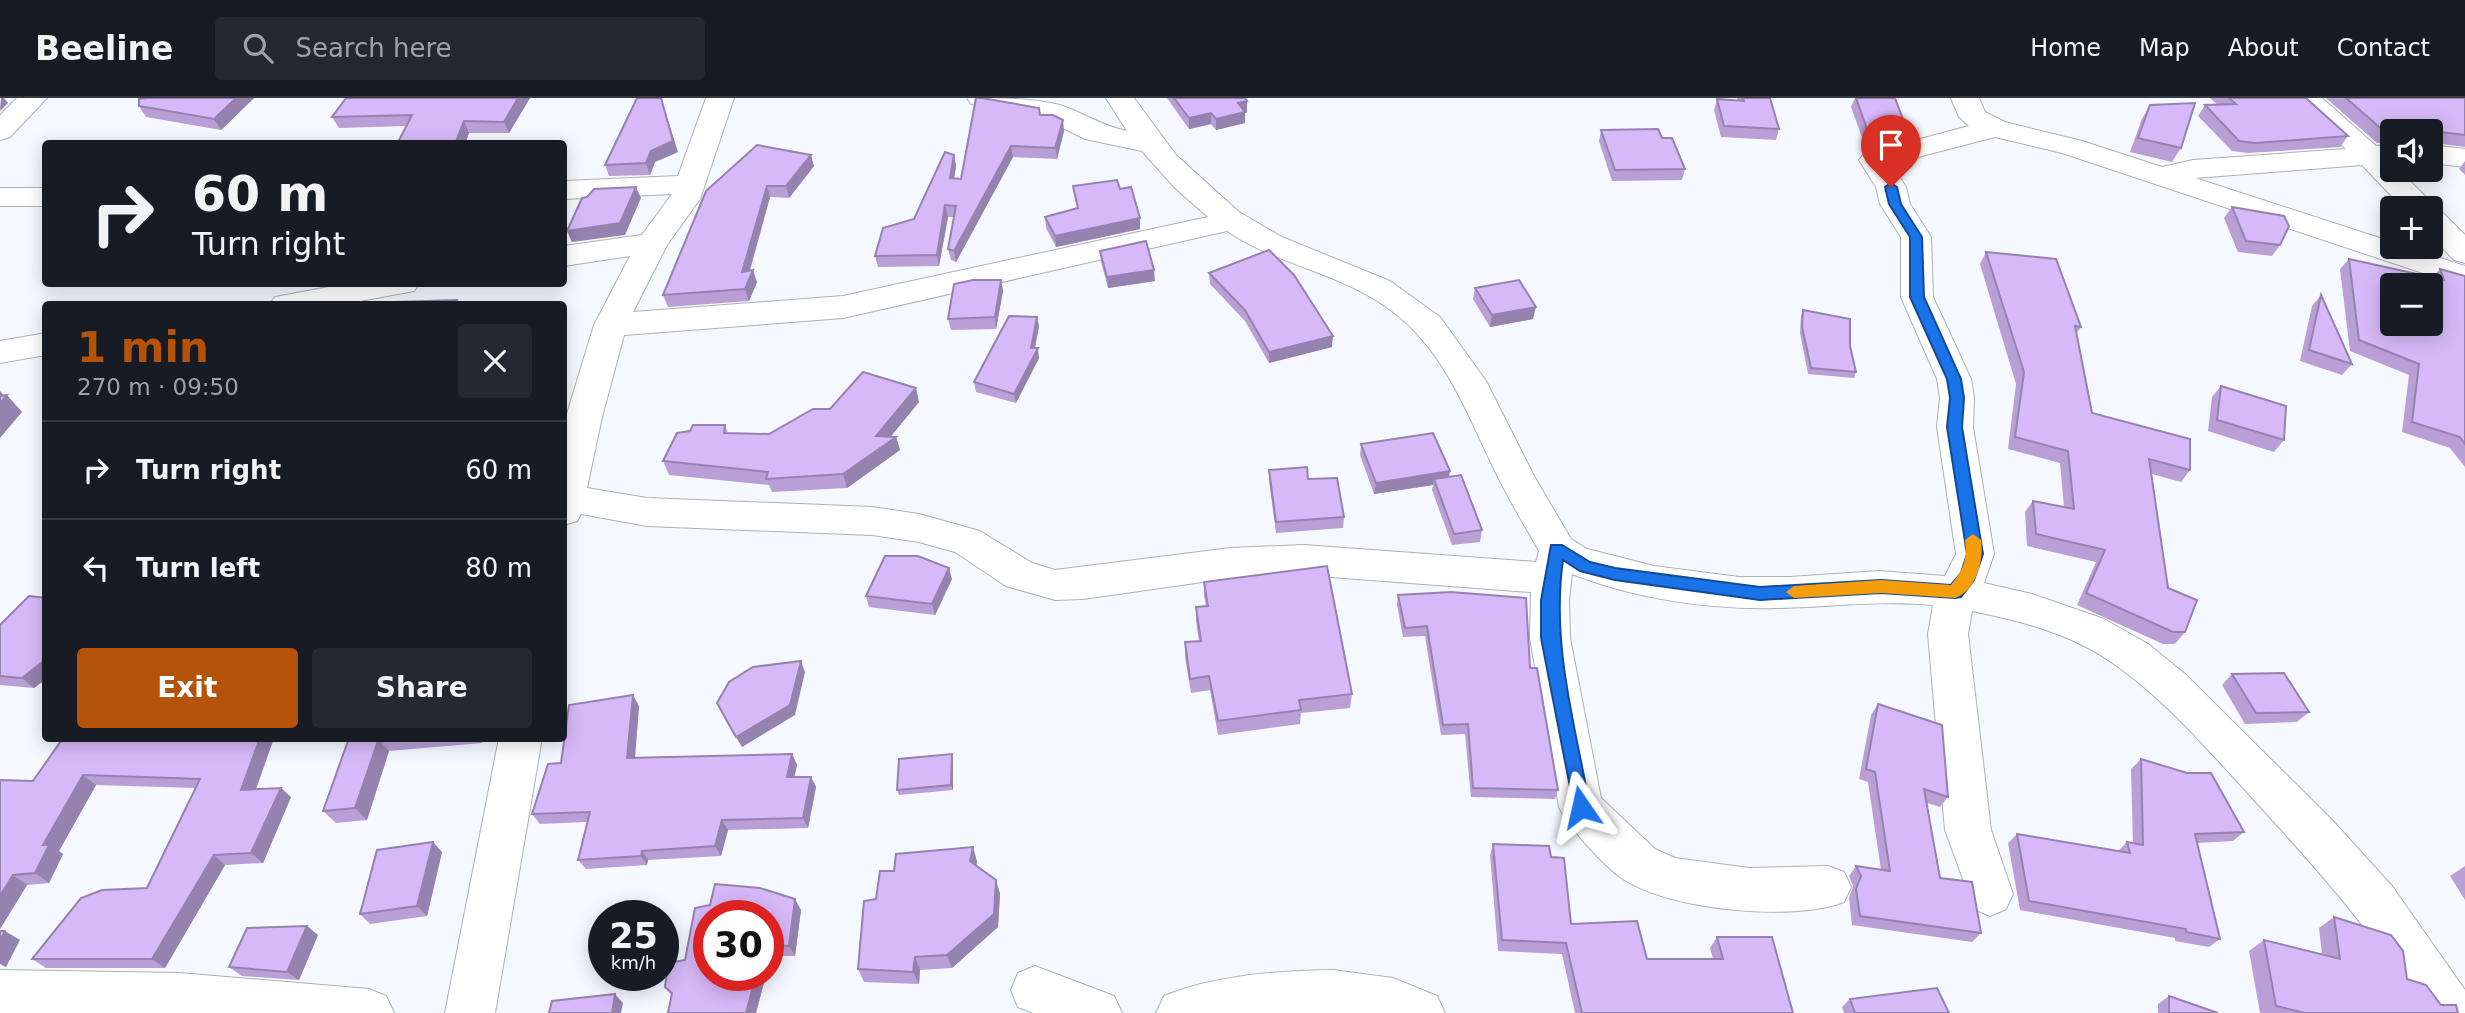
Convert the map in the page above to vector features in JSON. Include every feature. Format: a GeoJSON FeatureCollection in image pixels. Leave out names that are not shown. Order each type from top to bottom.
{"type":"FeatureCollection","features":[{"type":"Feature","properties":{"kind":"street"},"geometry":{"type":"LineString","coordinates":[[0,131],[33,98]]}},
{"type":"Feature","properties":{"kind":"street"},"geometry":{"type":"LineString","coordinates":[[567,496],[610,325],[652,243],[685,199],[720,98]]}},
{"type":"Feature","properties":{"kind":"street"},"geometry":{"type":"LineString","coordinates":[[981,98],[1051,111],[1095,133],[1152,145]]}},
{"type":"Feature","properties":{"kind":"street"},"geometry":{"type":"LineString","coordinates":[[1120,98],[1140,132],[1231,221],[1268,242],[1388,294],[1421,318],[1469,379],[1484,405],[1555,564],[1549,600],[1550,638],[1581,807],[1639,864],[1671,879],[1749,890],[1828,887]]}},
{"type":"Feature","properties":{"kind":"street"},"geometry":{"type":"LineString","coordinates":[[1965,98],[1973,117],[1995,128],[2072,147],[2465,277]]}},
{"type":"Feature","properties":{"kind":"street"},"geometry":{"type":"LineString","coordinates":[[2305,98],[2380,154]]}},
{"type":"Feature","properties":{"kind":"street"},"geometry":{"type":"LineString","coordinates":[[1990,894],[1968,830],[1948,635],[1955,592],[1968,576],[1975,554],[1955,427],[1957,398],[1954,379],[1917,297],[1916,237],[1895,204],[1891,187],[1874,160],[1995,128]]}},
{"type":"Feature","properties":{"kind":"street"},"geometry":{"type":"LineString","coordinates":[[2165,178],[2193,169],[2380,154]]}},
{"type":"Feature","properties":{"kind":"street"},"geometry":{"type":"LineString","coordinates":[[2443,156],[2465,158]]}},
{"type":"Feature","properties":{"kind":"street"},"geometry":{"type":"LineString","coordinates":[[567,190],[691,184]]}},
{"type":"Feature","properties":{"kind":"street"},"geometry":{"type":"LineString","coordinates":[[0,197],[42,197]]}},
{"type":"Feature","properties":{"kind":"street"},"geometry":{"type":"LineString","coordinates":[[610,325],[842,307],[985,278],[1231,221]]}},
{"type":"Feature","properties":{"kind":"street"},"geometry":{"type":"LineString","coordinates":[[2443,231],[2465,253]]}},
{"type":"Feature","properties":{"kind":"street"},"geometry":{"type":"LineString","coordinates":[[567,256],[652,243]]}},
{"type":"Feature","properties":{"kind":"street"},"geometry":{"type":"LineString","coordinates":[[304,301],[385,287]]}},
{"type":"Feature","properties":{"kind":"street"},"geometry":{"type":"LineString","coordinates":[[0,352],[42,345]]}},
{"type":"Feature","properties":{"kind":"street"},"geometry":{"type":"LineString","coordinates":[[567,504],[647,512],[872,521],[919,527],[967,541],[1020,575],[1055,585],[1083,584],[1231,563],[1304,560],[1483,571],[1555,564],[1760,593],[1881,586],[1955,592],[2005,602],[2112,642],[2159,675],[2215,729],[2375,901],[2451,1013]]}},
{"type":"Feature","properties":{"kind":"street"},"geometry":{"type":"LineString","coordinates":[[470,1013],[520,742]]}},
{"type":"Feature","properties":{"kind":"street"},"geometry":{"type":"LineString","coordinates":[[1035,990],[1097,1013]]}},
{"type":"Feature","properties":{"kind":"street"},"geometry":{"type":"LineString","coordinates":[[0,994],[179,997],[369,1013]]}},
{"type":"Feature","properties":{"kind":"street"},"geometry":{"type":"LineString","coordinates":[[1181,1013],[1237,1003],[1314,995],[1374,996],[1401,1003],[1420,1013]]}},
{"type":"Feature","properties":{"kind":"building"},"geometry":{"type":"Polygon","coordinates":[[[236,98],[214,119],[139,106],[139,99],[236,98]]]}},
{"type":"Feature","properties":{"kind":"building"},"geometry":{"type":"Polygon","coordinates":[[[346,98],[518,98],[504,122],[464,121],[457,140],[399,140],[412,115],[332,117],[346,98]]]}},
{"type":"Feature","properties":{"kind":"building"},"geometry":{"type":"Polygon","coordinates":[[[637,98],[661,98],[673,141],[651,151],[646,163],[605,165],[637,98]]]}},
{"type":"Feature","properties":{"kind":"building"},"geometry":{"type":"Polygon","coordinates":[[[976,98],[1039,108],[1040,115],[1053,115],[1063,120],[1055,148],[1011,146],[954,251],[948,249],[956,206],[945,205],[937,255],[875,256],[883,228],[914,219],[945,152],[954,155],[950,178],[961,179],[976,98]]]}},
{"type":"Feature","properties":{"kind":"building"},"geometry":{"type":"Polygon","coordinates":[[[1174,98],[1245,98],[1247,101],[1238,103],[1245,112],[1216,119],[1211,113],[1189,118],[1174,98]]]}},
{"type":"Feature","properties":{"kind":"building"},"geometry":{"type":"Polygon","coordinates":[[[1743,98],[1770,98],[1779,129],[1724,126],[1717,99],[1744,101],[1743,98]]]}},
{"type":"Feature","properties":{"kind":"building"},"geometry":{"type":"Polygon","coordinates":[[[1856,98],[1895,98],[1907,130],[1895,133],[1868,132],[1856,98]]]}},
{"type":"Feature","properties":{"kind":"building"},"geometry":{"type":"Polygon","coordinates":[[[2229,98],[2306,98],[2348,136],[2255,143],[2239,141],[2205,105],[2236,104],[2229,98]]]}},
{"type":"Feature","properties":{"kind":"building"},"geometry":{"type":"Polygon","coordinates":[[[2346,98],[2465,98],[2465,135],[2443,132],[2443,119],[2380,119],[2380,128],[2346,98]]]}},
{"type":"Feature","properties":{"kind":"building"},"geometry":{"type":"Polygon","coordinates":[[[2195,103],[2181,148],[2138,138],[2150,105],[2195,103]]]}},
{"type":"Feature","properties":{"kind":"building"},"geometry":{"type":"Polygon","coordinates":[[[1658,129],[1662,138],[1672,138],[1685,169],[1615,170],[1601,130],[1658,129]]]}},
{"type":"Feature","properties":{"kind":"building"},"geometry":{"type":"Polygon","coordinates":[[[757,145],[811,155],[786,186],[767,186],[742,272],[753,270],[745,289],[663,295],[706,191],[757,145]]]}},
{"type":"Feature","properties":{"kind":"building"},"geometry":{"type":"Polygon","coordinates":[[[1117,180],[1120,189],[1131,187],[1140,218],[1055,236],[1045,217],[1078,208],[1073,186],[1117,180]]]}},
{"type":"Feature","properties":{"kind":"building"},"geometry":{"type":"Polygon","coordinates":[[[636,187],[620,223],[567,231],[582,198],[587,197],[594,189],[636,187]]]}},
{"type":"Feature","properties":{"kind":"building"},"geometry":{"type":"Polygon","coordinates":[[[2232,207],[2284,216],[2289,226],[2280,245],[2246,241],[2232,207]]]}},
{"type":"Feature","properties":{"kind":"building"},"geometry":{"type":"Polygon","coordinates":[[[1146,241],[1154,270],[1107,277],[1100,251],[1146,241]]]}},
{"type":"Feature","properties":{"kind":"building"},"geometry":{"type":"Polygon","coordinates":[[[1269,250],[1294,275],[1333,336],[1269,352],[1245,310],[1209,273],[1269,250]]]}},
{"type":"Feature","properties":{"kind":"building"},"geometry":{"type":"Polygon","coordinates":[[[1986,252],[2056,259],[2081,327],[2075,326],[2092,413],[2190,439],[2190,470],[2149,459],[2168,588],[2197,600],[2185,632],[2173,632],[2086,593],[2105,550],[2036,534],[2033,501],[2074,509],[2068,451],[2015,437],[2024,372],[1986,252]]]}},
{"type":"Feature","properties":{"kind":"building"},"geometry":{"type":"Polygon","coordinates":[[[2349,259],[2412,273],[2380,273],[2380,336],[2443,336],[2444,280],[2440,269],[2465,276],[2465,444],[2460,437],[2412,422],[2419,364],[2359,340],[2349,259]]]}},
{"type":"Feature","properties":{"kind":"building"},"geometry":{"type":"Polygon","coordinates":[[[973,280],[1001,280],[995,317],[948,319],[954,284],[973,280]]]}},
{"type":"Feature","properties":{"kind":"building"},"geometry":{"type":"Polygon","coordinates":[[[1519,280],[1536,307],[1492,315],[1475,288],[1519,280]]]}},
{"type":"Feature","properties":{"kind":"building"},"geometry":{"type":"Polygon","coordinates":[[[2321,295],[2352,364],[2309,350],[2321,295]]]}},
{"type":"Feature","properties":{"kind":"building"},"geometry":{"type":"Polygon","coordinates":[[[1803,310],[1850,319],[1850,346],[1856,372],[1811,368],[1802,327],[1803,310]]]}},
{"type":"Feature","properties":{"kind":"building"},"geometry":{"type":"Polygon","coordinates":[[[1009,316],[1037,317],[1031,348],[1038,348],[1014,394],[974,382],[1009,316]]]}},
{"type":"Feature","properties":{"kind":"building"},"geometry":{"type":"Polygon","coordinates":[[[863,372],[916,388],[876,436],[896,437],[843,474],[766,479],[768,472],[663,461],[677,433],[690,431],[693,425],[725,425],[724,433],[769,434],[813,409],[830,409],[863,372]]]}},
{"type":"Feature","properties":{"kind":"building"},"geometry":{"type":"Polygon","coordinates":[[[2221,386],[2286,406],[2284,440],[2217,420],[2221,386]]]}},
{"type":"Feature","properties":{"kind":"building"},"geometry":{"type":"Polygon","coordinates":[[[1433,433],[1450,471],[1376,483],[1361,444],[1433,433]]]}},
{"type":"Feature","properties":{"kind":"building"},"geometry":{"type":"Polygon","coordinates":[[[1307,467],[1308,479],[1337,478],[1344,517],[1276,522],[1269,470],[1307,467]]]}},
{"type":"Feature","properties":{"kind":"building"},"geometry":{"type":"Polygon","coordinates":[[[1461,475],[1482,530],[1454,534],[1434,479],[1461,475]]]}},
{"type":"Feature","properties":{"kind":"building"},"geometry":{"type":"Polygon","coordinates":[[[885,556],[918,556],[949,568],[932,604],[866,596],[885,556]]]}},
{"type":"Feature","properties":{"kind":"building"},"geometry":{"type":"Polygon","coordinates":[[[1327,566],[1352,694],[1299,700],[1301,710],[1218,721],[1209,676],[1190,679],[1185,642],[1201,641],[1196,607],[1208,606],[1204,582],[1327,566]]]}},
{"type":"Feature","properties":{"kind":"building"},"geometry":{"type":"Polygon","coordinates":[[[1451,592],[1526,598],[1530,668],[1537,668],[1558,790],[1473,788],[1468,724],[1443,725],[1427,626],[1405,628],[1398,595],[1451,592]]]}},
{"type":"Feature","properties":{"kind":"building"},"geometry":{"type":"Polygon","coordinates":[[[29,596],[42,598],[42,662],[22,678],[0,676],[0,625],[29,596]]]}},
{"type":"Feature","properties":{"kind":"building"},"geometry":{"type":"Polygon","coordinates":[[[801,661],[790,705],[736,737],[717,703],[729,682],[753,667],[801,661]]]}},
{"type":"Feature","properties":{"kind":"building"},"geometry":{"type":"Polygon","coordinates":[[[2284,673],[2309,712],[2256,713],[2232,674],[2284,673]]]}},
{"type":"Feature","properties":{"kind":"building"},"geometry":{"type":"Polygon","coordinates":[[[633,695],[627,758],[792,754],[787,777],[811,777],[803,818],[722,820],[715,846],[642,851],[641,856],[578,860],[590,812],[532,814],[548,764],[561,763],[564,742],[567,742],[569,705],[633,695]]]}},
{"type":"Feature","properties":{"kind":"building"},"geometry":{"type":"Polygon","coordinates":[[[1878,704],[1942,725],[1948,797],[1924,789],[1940,878],[1972,882],[1981,933],[1860,916],[1856,889],[1861,876],[1856,866],[1890,871],[1875,772],[1866,769],[1878,704]]]}},
{"type":"Feature","properties":{"kind":"building"},"geometry":{"type":"Polygon","coordinates":[[[60,742],[259,742],[241,790],[281,788],[251,853],[214,855],[152,959],[32,959],[81,898],[102,890],[147,888],[200,779],[83,775],[43,845],[49,845],[35,873],[13,875],[0,896],[0,780],[33,781],[60,742]]]}},
{"type":"Feature","properties":{"kind":"building"},"geometry":{"type":"Polygon","coordinates":[[[348,742],[378,742],[355,808],[323,811],[348,742]]]}},
{"type":"Feature","properties":{"kind":"building"},"geometry":{"type":"Polygon","coordinates":[[[952,754],[951,785],[897,790],[899,759],[952,754]]]}},
{"type":"Feature","properties":{"kind":"building"},"geometry":{"type":"Polygon","coordinates":[[[2141,759],[2187,773],[2211,773],[2244,832],[2195,834],[2220,939],[2186,932],[2186,929],[2029,901],[2017,834],[2130,853],[2127,842],[2143,845],[2141,759]]]}},
{"type":"Feature","properties":{"kind":"building"},"geometry":{"type":"Polygon","coordinates":[[[433,842],[417,906],[360,914],[377,850],[433,842]]]}},
{"type":"Feature","properties":{"kind":"building"},"geometry":{"type":"Polygon","coordinates":[[[1493,844],[1549,846],[1551,857],[1564,858],[1571,924],[1637,921],[1647,959],[1723,959],[1717,937],[1772,937],[1793,1013],[1582,1013],[1566,943],[1502,940],[1493,844]]]}},
{"type":"Feature","properties":{"kind":"building"},"geometry":{"type":"Polygon","coordinates":[[[973,847],[970,861],[996,880],[994,914],[947,955],[915,957],[913,972],[858,969],[864,901],[876,899],[880,871],[894,871],[896,854],[973,847]]]}},
{"type":"Feature","properties":{"kind":"building"},"geometry":{"type":"Polygon","coordinates":[[[715,884],[760,888],[795,899],[789,946],[784,946],[784,900],[711,900],[715,884]]]}},
{"type":"Feature","properties":{"kind":"building"},"geometry":{"type":"Polygon","coordinates":[[[2334,917],[2391,935],[2403,951],[2407,979],[2426,985],[2441,1005],[2456,1005],[2458,1013],[2305,1013],[2276,1006],[2264,940],[2340,959],[2334,917]]]}},
{"type":"Feature","properties":{"kind":"building"},"geometry":{"type":"Polygon","coordinates":[[[693,918],[693,991],[752,991],[746,1013],[668,1013],[672,993],[670,991],[679,991],[679,961],[685,960],[693,918]]]}},
{"type":"Feature","properties":{"kind":"building"},"geometry":{"type":"Polygon","coordinates":[[[307,926],[287,972],[229,967],[247,928],[307,926]]]}},
{"type":"Feature","properties":{"kind":"building"},"geometry":{"type":"Polygon","coordinates":[[[1937,988],[1949,1013],[1855,1013],[1850,999],[1937,988]]]}},
{"type":"Feature","properties":{"kind":"building"},"geometry":{"type":"Polygon","coordinates":[[[615,994],[612,1013],[549,1013],[552,1001],[615,994]]]}},
{"type":"Feature","properties":{"kind":"building"},"geometry":{"type":"Polygon","coordinates":[[[2169,996],[2218,1013],[2169,1013],[2169,996]]]}},
{"type":"Feature","properties":{"kind":"slow traffic"},"geometry":{"type":"LineString","coordinates":[[1794,592],[1881,586],[1955,592],[1968,576],[1975,554],[1973,540]]}},
{"type":"Feature","properties":{"kind":"route"},"geometry":{"type":"LineString","coordinates":[[1581,807],[1550,638],[1549,600],[1557,549],[1586,567],[1615,574],[1760,593],[1881,586],[1955,592],[1968,576],[1975,554],[1955,427],[1957,398],[1954,379],[1942,346],[1917,297],[1916,237],[1895,204],[1891,187]]}}]}
